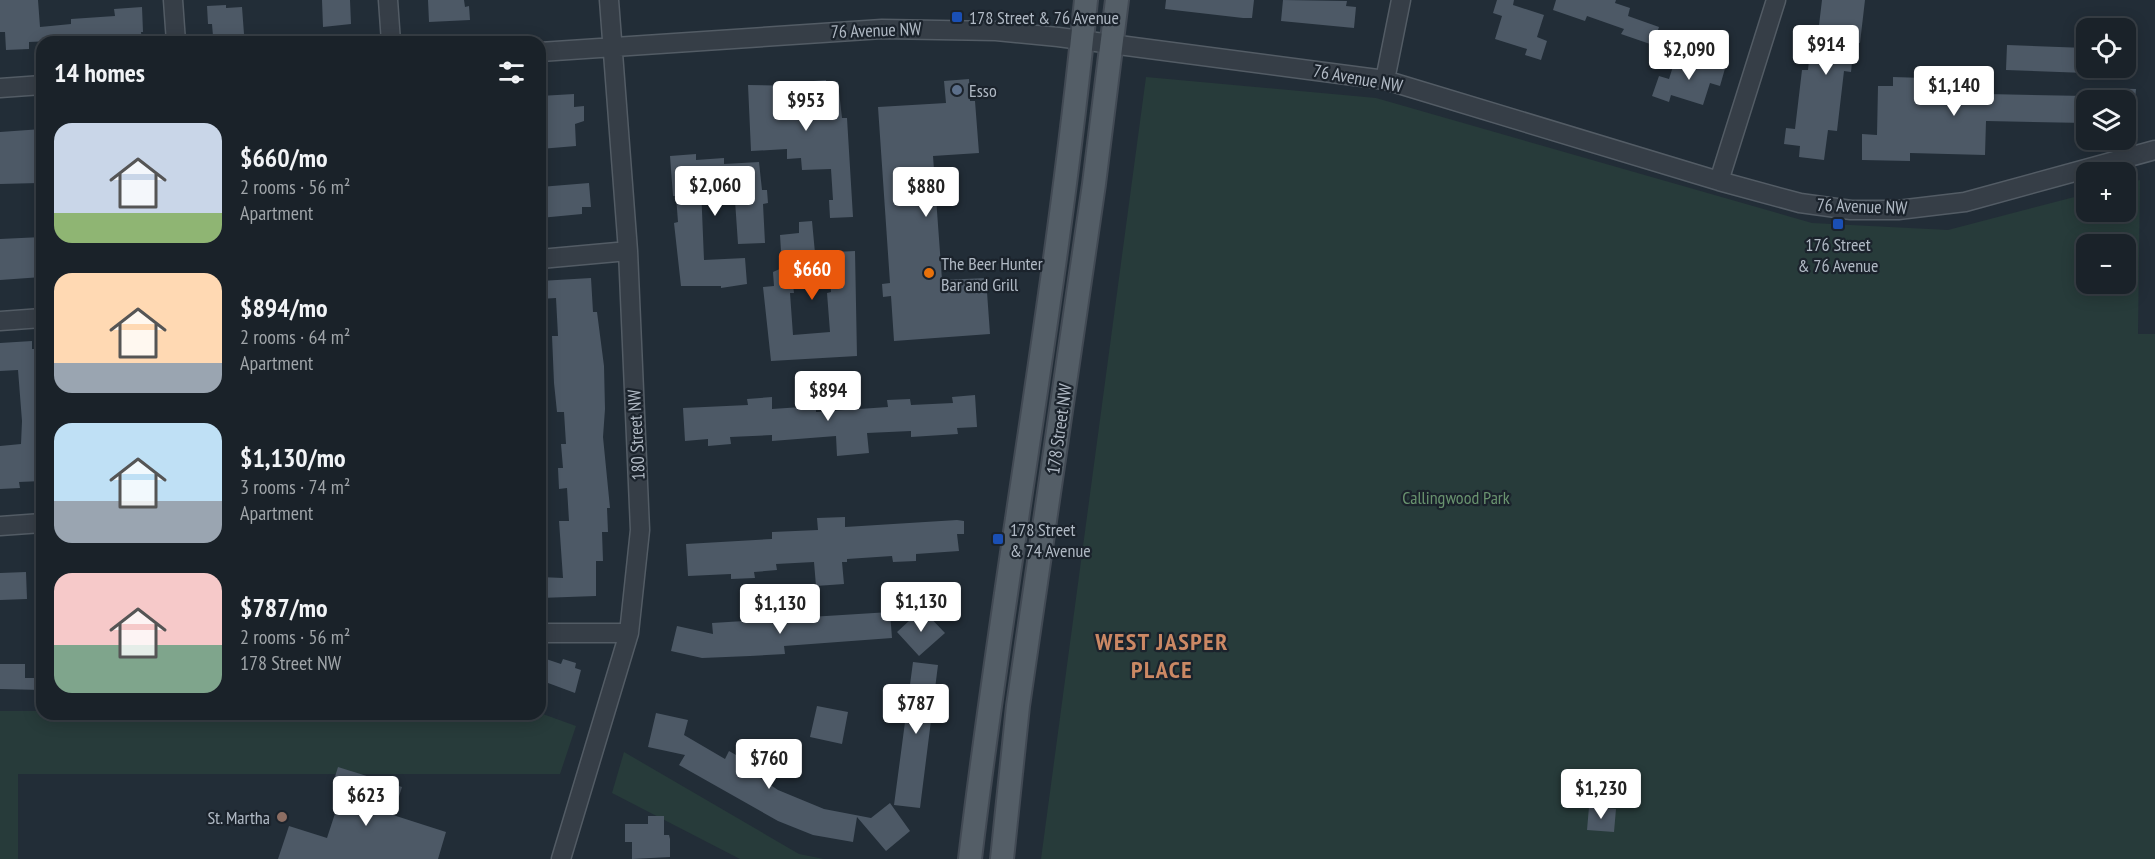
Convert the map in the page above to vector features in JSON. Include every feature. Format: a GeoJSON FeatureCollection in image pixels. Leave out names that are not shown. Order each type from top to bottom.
{"type":"FeatureCollection","features":[{"type":"Feature","properties":{"kind":"main road","name":"178 Street NW"},"geometry":{"type":"LineString","coordinates":[[970,859],[988,702],[1047,304],[1086,0]]}},
{"type":"Feature","properties":{"kind":"main road","name":"178 Street NW"},"geometry":{"type":"LineString","coordinates":[[1002,859],[1018,706],[1093,196],[1118,0]]}},
{"type":"Feature","properties":{"kind":"main road"},"geometry":{"type":"LineString","coordinates":[[988,702],[1018,706]]}},
{"type":"Feature","properties":{"kind":"street"},"geometry":{"type":"LineString","coordinates":[[173,0],[176,36]]}},
{"type":"Feature","properties":{"kind":"street"},"geometry":{"type":"LineString","coordinates":[[388,0],[391,36]]}},
{"type":"Feature","properties":{"kind":"street","name":"180 Street NW"},"geometry":{"type":"LineString","coordinates":[[561,859],[629,633],[640,530],[628,251],[609,0]]}},
{"type":"Feature","properties":{"kind":"street"},"geometry":{"type":"LineString","coordinates":[[1385,80],[1401,0]]}},
{"type":"Feature","properties":{"kind":"street"},"geometry":{"type":"LineString","coordinates":[[1719,181],[1776,0]]}},
{"type":"Feature","properties":{"kind":"street","name":"76 Avenue NW"},"geometry":{"type":"LineString","coordinates":[[546,52],[882,29],[996,31],[1081,40],[1385,80],[1719,181],[1800,203],[1829,208],[1898,210],[1965,202],[2155,150]]}},
{"type":"Feature","properties":{"kind":"street"},"geometry":{"type":"LineString","coordinates":[[0,88],[36,85]]}},
{"type":"Feature","properties":{"kind":"street"},"geometry":{"type":"LineString","coordinates":[[546,258],[628,251]]}},
{"type":"Feature","properties":{"kind":"street"},"geometry":{"type":"LineString","coordinates":[[0,321],[36,318]]}},
{"type":"Feature","properties":{"kind":"street"},"geometry":{"type":"LineString","coordinates":[[0,526],[36,523]]}},
{"type":"Feature","properties":{"kind":"street"},"geometry":{"type":"LineString","coordinates":[[546,633],[629,633]]}},
{"type":"Feature","properties":{"kind":"green space","name":"Callingwood Park"},"geometry":{"type":"Polygon","coordinates":[[[1146,77],[1376,98],[1812,223],[1948,230],[2076,197],[2076,222],[2136,222],[2136,181],[2140,180],[2138,334],[2155,334],[2155,859],[1041,859],[1146,77]]]}},
{"type":"Feature","properties":{"kind":"green space"},"geometry":{"type":"Polygon","coordinates":[[[0,711],[36,711],[36,720],[546,720],[546,715],[576,726],[560,774],[18,774],[18,859],[0,859],[0,711]]]}},
{"type":"Feature","properties":{"kind":"green space"},"geometry":{"type":"Polygon","coordinates":[[[624,752],[799,854],[824,859],[740,859],[612,793],[624,752]]]}},
{"type":"Feature","properties":{"kind":"building"},"geometry":{"type":"Polygon","coordinates":[[[0,0],[38,0],[40,27],[71,24],[71,19],[115,16],[114,9],[142,7],[142,36],[36,36],[36,42],[29,42],[29,49],[6,50],[5,32],[0,32],[0,0]]]}},
{"type":"Feature","properties":{"kind":"building"},"geometry":{"type":"Polygon","coordinates":[[[322,0],[350,0],[351,24],[323,27],[322,0]]]}},
{"type":"Feature","properties":{"kind":"building"},"geometry":{"type":"Polygon","coordinates":[[[428,0],[464,0],[465,7],[469,6],[470,20],[429,22],[428,0]]]}},
{"type":"Feature","properties":{"kind":"building"},"geometry":{"type":"Polygon","coordinates":[[[1166,0],[1254,0],[1252,18],[1243,18],[1165,9],[1166,0]]]}},
{"type":"Feature","properties":{"kind":"building"},"geometry":{"type":"Polygon","coordinates":[[[1283,0],[1347,1],[1346,6],[1356,7],[1354,28],[1281,21],[1283,0]]]}},
{"type":"Feature","properties":{"kind":"building"},"geometry":{"type":"Polygon","coordinates":[[[1497,0],[1514,0],[1513,5],[1544,15],[1537,37],[1547,41],[1541,60],[1525,55],[1527,49],[1495,39],[1502,16],[1493,13],[1497,0]]]}},
{"type":"Feature","properties":{"kind":"building"},"geometry":{"type":"Polygon","coordinates":[[[1556,0],[1616,0],[1615,3],[1630,8],[1628,16],[1659,27],[1653,45],[1621,34],[1624,29],[1587,16],[1585,21],[1553,10],[1556,0]]]}},
{"type":"Feature","properties":{"kind":"building"},"geometry":{"type":"Polygon","coordinates":[[[1822,0],[1865,0],[1860,43],[1854,42],[1851,72],[1844,71],[1837,131],[1828,130],[1824,160],[1799,157],[1800,146],[1784,144],[1786,128],[1795,129],[1802,70],[1808,70],[1811,41],[1817,42],[1822,0]]]}},
{"type":"Feature","properties":{"kind":"building"},"geometry":{"type":"Polygon","coordinates":[[[226,5],[226,8],[242,7],[244,34],[213,36],[212,24],[208,24],[207,6],[226,5]]]}},
{"type":"Feature","properties":{"kind":"building"},"geometry":{"type":"Polygon","coordinates":[[[2007,45],[2076,48],[2076,73],[2006,70],[2007,45]]]}},
{"type":"Feature","properties":{"kind":"building"},"geometry":{"type":"Polygon","coordinates":[[[1676,57],[1707,67],[1709,60],[1726,65],[1720,86],[1710,83],[1703,105],[1671,95],[1669,102],[1652,96],[1659,76],[1669,79],[1676,57]]]}},
{"type":"Feature","properties":{"kind":"building"},"geometry":{"type":"Polygon","coordinates":[[[1893,77],[1987,80],[1986,94],[2076,96],[2076,123],[1986,121],[1985,155],[1910,153],[1910,161],[1862,160],[1862,134],[1877,135],[1878,86],[1893,86],[1893,77]]]}},
{"type":"Feature","properties":{"kind":"building"},"geometry":{"type":"Polygon","coordinates":[[[969,79],[970,101],[975,101],[979,153],[933,156],[942,280],[986,278],[990,334],[894,341],[891,296],[883,297],[882,284],[890,283],[878,107],[946,103],[944,81],[969,79]]]}},
{"type":"Feature","properties":{"kind":"building"},"geometry":{"type":"Polygon","coordinates":[[[826,80],[826,83],[838,82],[842,118],[847,118],[853,217],[830,218],[829,200],[833,200],[831,169],[802,170],[801,158],[787,159],[787,149],[751,151],[748,85],[801,86],[801,82],[826,80]]]}},
{"type":"Feature","properties":{"kind":"building"},"geometry":{"type":"Polygon","coordinates":[[[2094,88],[2136,89],[2136,90],[2094,90],[2094,88]]]}},
{"type":"Feature","properties":{"kind":"building"},"geometry":{"type":"Polygon","coordinates":[[[574,94],[574,107],[584,106],[584,121],[575,124],[576,146],[546,148],[546,96],[574,94]]]}},
{"type":"Feature","properties":{"kind":"building"},"geometry":{"type":"Polygon","coordinates":[[[36,129],[36,183],[0,184],[0,132],[36,129]]]}},
{"type":"Feature","properties":{"kind":"building"},"geometry":{"type":"Polygon","coordinates":[[[696,154],[696,160],[724,158],[724,164],[759,162],[762,190],[767,190],[768,203],[763,204],[765,243],[738,244],[734,186],[701,187],[704,260],[745,258],[747,284],[721,288],[721,286],[681,286],[674,223],[678,222],[676,196],[673,196],[670,156],[696,154]]]}},
{"type":"Feature","properties":{"kind":"building"},"geometry":{"type":"Polygon","coordinates":[[[589,183],[591,207],[582,207],[582,214],[546,217],[546,187],[589,183]]]}},
{"type":"Feature","properties":{"kind":"building"},"geometry":{"type":"Polygon","coordinates":[[[812,221],[815,253],[855,251],[857,356],[771,361],[763,287],[774,286],[773,272],[782,268],[780,235],[799,233],[799,222],[812,221]],[[829,268],[799,270],[801,284],[793,285],[794,293],[790,293],[793,335],[830,332],[827,293],[831,292],[829,268]]]}},
{"type":"Feature","properties":{"kind":"building"},"geometry":{"type":"Polygon","coordinates":[[[36,237],[36,277],[0,280],[0,239],[36,237]]]}},
{"type":"Feature","properties":{"kind":"building"},"geometry":{"type":"Polygon","coordinates":[[[591,278],[593,312],[597,312],[604,366],[603,437],[610,508],[607,508],[608,532],[602,532],[603,561],[596,561],[596,596],[546,598],[546,577],[563,578],[559,521],[569,521],[567,488],[559,489],[558,468],[563,468],[561,444],[566,444],[564,412],[557,412],[554,383],[552,336],[558,336],[556,298],[546,299],[546,281],[591,278]]]}},
{"type":"Feature","properties":{"kind":"building"},"geometry":{"type":"Polygon","coordinates":[[[32,341],[32,349],[36,349],[36,481],[19,482],[20,488],[0,489],[0,446],[21,444],[22,421],[18,370],[0,371],[0,343],[32,341]]]}},
{"type":"Feature","properties":{"kind":"building"},"geometry":{"type":"Polygon","coordinates":[[[975,395],[977,427],[957,428],[958,434],[911,437],[911,431],[867,433],[869,453],[837,456],[836,436],[772,441],[772,435],[730,437],[731,444],[708,446],[708,439],[685,441],[683,408],[748,405],[747,399],[772,397],[772,409],[816,406],[816,412],[888,407],[887,400],[910,399],[911,405],[953,403],[952,397],[975,395]]]}},
{"type":"Feature","properties":{"kind":"building"},"geometry":{"type":"Polygon","coordinates":[[[845,517],[845,527],[964,521],[964,534],[957,534],[959,551],[916,554],[916,561],[893,562],[892,556],[847,559],[847,562],[842,562],[844,584],[816,586],[814,562],[776,564],[777,570],[754,572],[755,578],[731,579],[731,574],[688,576],[686,544],[772,539],[772,532],[818,530],[817,518],[845,517]]]}},
{"type":"Feature","properties":{"kind":"building"},"geometry":{"type":"Polygon","coordinates":[[[26,572],[27,599],[0,600],[0,573],[26,572]]]}},
{"type":"Feature","properties":{"kind":"building"},"geometry":{"type":"Polygon","coordinates":[[[922,609],[945,633],[919,656],[897,632],[922,609]]]}},
{"type":"Feature","properties":{"kind":"building"},"geometry":{"type":"Polygon","coordinates":[[[890,612],[892,638],[784,646],[785,654],[702,658],[671,651],[677,626],[713,634],[712,623],[890,612]]]}},
{"type":"Feature","properties":{"kind":"building"},"geometry":{"type":"Polygon","coordinates":[[[546,659],[561,664],[563,659],[576,663],[575,668],[581,670],[575,693],[546,682],[546,659]]]}},
{"type":"Feature","properties":{"kind":"building"},"geometry":{"type":"Polygon","coordinates":[[[913,662],[938,665],[920,808],[894,805],[913,662]]]}},
{"type":"Feature","properties":{"kind":"building"},"geometry":{"type":"Polygon","coordinates":[[[0,664],[25,664],[25,678],[36,678],[36,690],[0,689],[0,664]]]}},
{"type":"Feature","properties":{"kind":"building"},"geometry":{"type":"Polygon","coordinates":[[[817,706],[848,712],[842,744],[810,737],[817,706]]]}},
{"type":"Feature","properties":{"kind":"building"},"geometry":{"type":"Polygon","coordinates":[[[656,713],[688,720],[684,735],[725,759],[729,751],[757,767],[754,774],[778,790],[824,809],[871,818],[890,803],[910,831],[886,851],[857,817],[853,842],[813,835],[778,821],[679,765],[685,755],[648,747],[656,713]]]}},
{"type":"Feature","properties":{"kind":"building"},"geometry":{"type":"Polygon","coordinates":[[[338,767],[402,787],[393,815],[446,832],[438,859],[278,859],[289,826],[327,838],[344,786],[333,783],[338,767]]]}},
{"type":"Feature","properties":{"kind":"building"},"geometry":{"type":"Polygon","coordinates":[[[1589,807],[1616,809],[1614,832],[1587,830],[1589,807]]]}},
{"type":"Feature","properties":{"kind":"building"},"geometry":{"type":"Polygon","coordinates":[[[648,816],[664,816],[664,835],[669,835],[670,857],[632,859],[632,842],[625,842],[625,824],[648,824],[648,816]]]}},
{"type":"Feature","properties":{"kind":"place","name":"178 Street & 76 Avenue"},"geometry":{"type":"Point","coordinates":[957,17]}},
{"type":"Feature","properties":{"kind":"place","name":"Esso"},"geometry":{"type":"Point","coordinates":[957,90]}},
{"type":"Feature","properties":{"kind":"place","name":"176 Street & 76 Avenue"},"geometry":{"type":"Point","coordinates":[1838,224]}},
{"type":"Feature","properties":{"kind":"place","name":"The Beer Hunter Bar and Grill"},"geometry":{"type":"Point","coordinates":[929,273]}},
{"type":"Feature","properties":{"kind":"place","name":"178 Street & 74 Avenue"},"geometry":{"type":"Point","coordinates":[998,539]}},
{"type":"Feature","properties":{"kind":"place","name":"St. Martha"},"geometry":{"type":"Point","coordinates":[282,817]}},
{"type":"Feature","properties":{"kind":"district","name":"WEST JASPER PLACE"},"geometry":{"type":"Point","coordinates":[1162,655]}}]}
